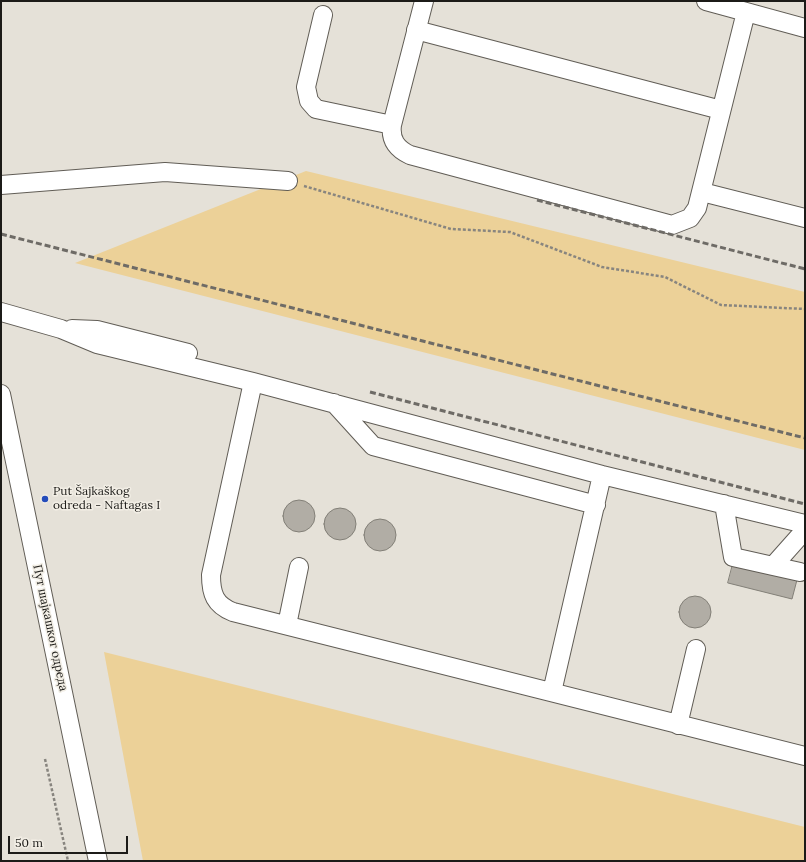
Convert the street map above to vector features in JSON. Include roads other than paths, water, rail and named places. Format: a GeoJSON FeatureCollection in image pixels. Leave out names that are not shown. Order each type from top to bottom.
{"type":"FeatureCollection","features":[{"type":"Feature","properties":{"kind":"street"},"geometry":{"type":"LineString","coordinates":[[424,1],[392,125],[391,133],[400,150],[410,155],[672,225],[690,218],[696,208],[702,192],[746,12]]}},
{"type":"Feature","properties":{"kind":"street"},"geometry":{"type":"LineString","coordinates":[[714,2],[805,28]]}},
{"type":"Feature","properties":{"kind":"street"},"geometry":{"type":"LineString","coordinates":[[323,15],[306,88],[309,102],[316,109],[392,125]]}},
{"type":"Feature","properties":{"kind":"street"},"geometry":{"type":"LineString","coordinates":[[416,30],[721,110]]}},
{"type":"Feature","properties":{"kind":"street"},"geometry":{"type":"LineString","coordinates":[[1,185],[165,172],[288,181]]}},
{"type":"Feature","properties":{"kind":"street"},"geometry":{"type":"LineString","coordinates":[[702,192],[805,218]]}},
{"type":"Feature","properties":{"kind":"street"},"geometry":{"type":"LineString","coordinates":[[1,312],[62,329],[97,330],[242,367],[253,382],[602,475],[805,524]]}},
{"type":"Feature","properties":{"kind":"street"},"geometry":{"type":"LineString","coordinates":[[253,382],[210,575],[211,589],[216,602],[222,608],[678,725],[805,756]]}},
{"type":"Feature","properties":{"kind":"street","name":"Пут шајкашког одреда"},"geometry":{"type":"LineString","coordinates":[[1,394],[98,861]]}},
{"type":"Feature","properties":{"kind":"street"},"geometry":{"type":"LineString","coordinates":[[364,411],[382,401]]}},
{"type":"Feature","properties":{"kind":"street"},"geometry":{"type":"LineString","coordinates":[[334,403],[373,446],[596,505]]}},
{"type":"Feature","properties":{"kind":"street"},"geometry":{"type":"LineString","coordinates":[[552,692],[602,475]]}},
{"type":"Feature","properties":{"kind":"street"},"geometry":{"type":"LineString","coordinates":[[724,504],[733,557],[800,572]]}},
{"type":"Feature","properties":{"kind":"street"},"geometry":{"type":"LineString","coordinates":[[773,566],[805,530]]}},
{"type":"Feature","properties":{"kind":"street"},"geometry":{"type":"LineString","coordinates":[[287,625],[299,567]]}},
{"type":"Feature","properties":{"kind":"street"},"geometry":{"type":"LineString","coordinates":[[678,725],[696,649]]}},
{"type":"Feature","properties":{"kind":"railway"},"geometry":{"type":"LineString","coordinates":[[537,200],[805,269]]}},
{"type":"Feature","properties":{"kind":"railway"},"geometry":{"type":"LineString","coordinates":[[1,234],[805,438]]}},
{"type":"Feature","properties":{"kind":"railway"},"geometry":{"type":"LineString","coordinates":[[370,392],[805,504]]}},
{"type":"Feature","properties":{"kind":"place","name":"Put Šajkaškog odreda - Naftagas I"},"geometry":{"type":"Point","coordinates":[45,499]}}]}
